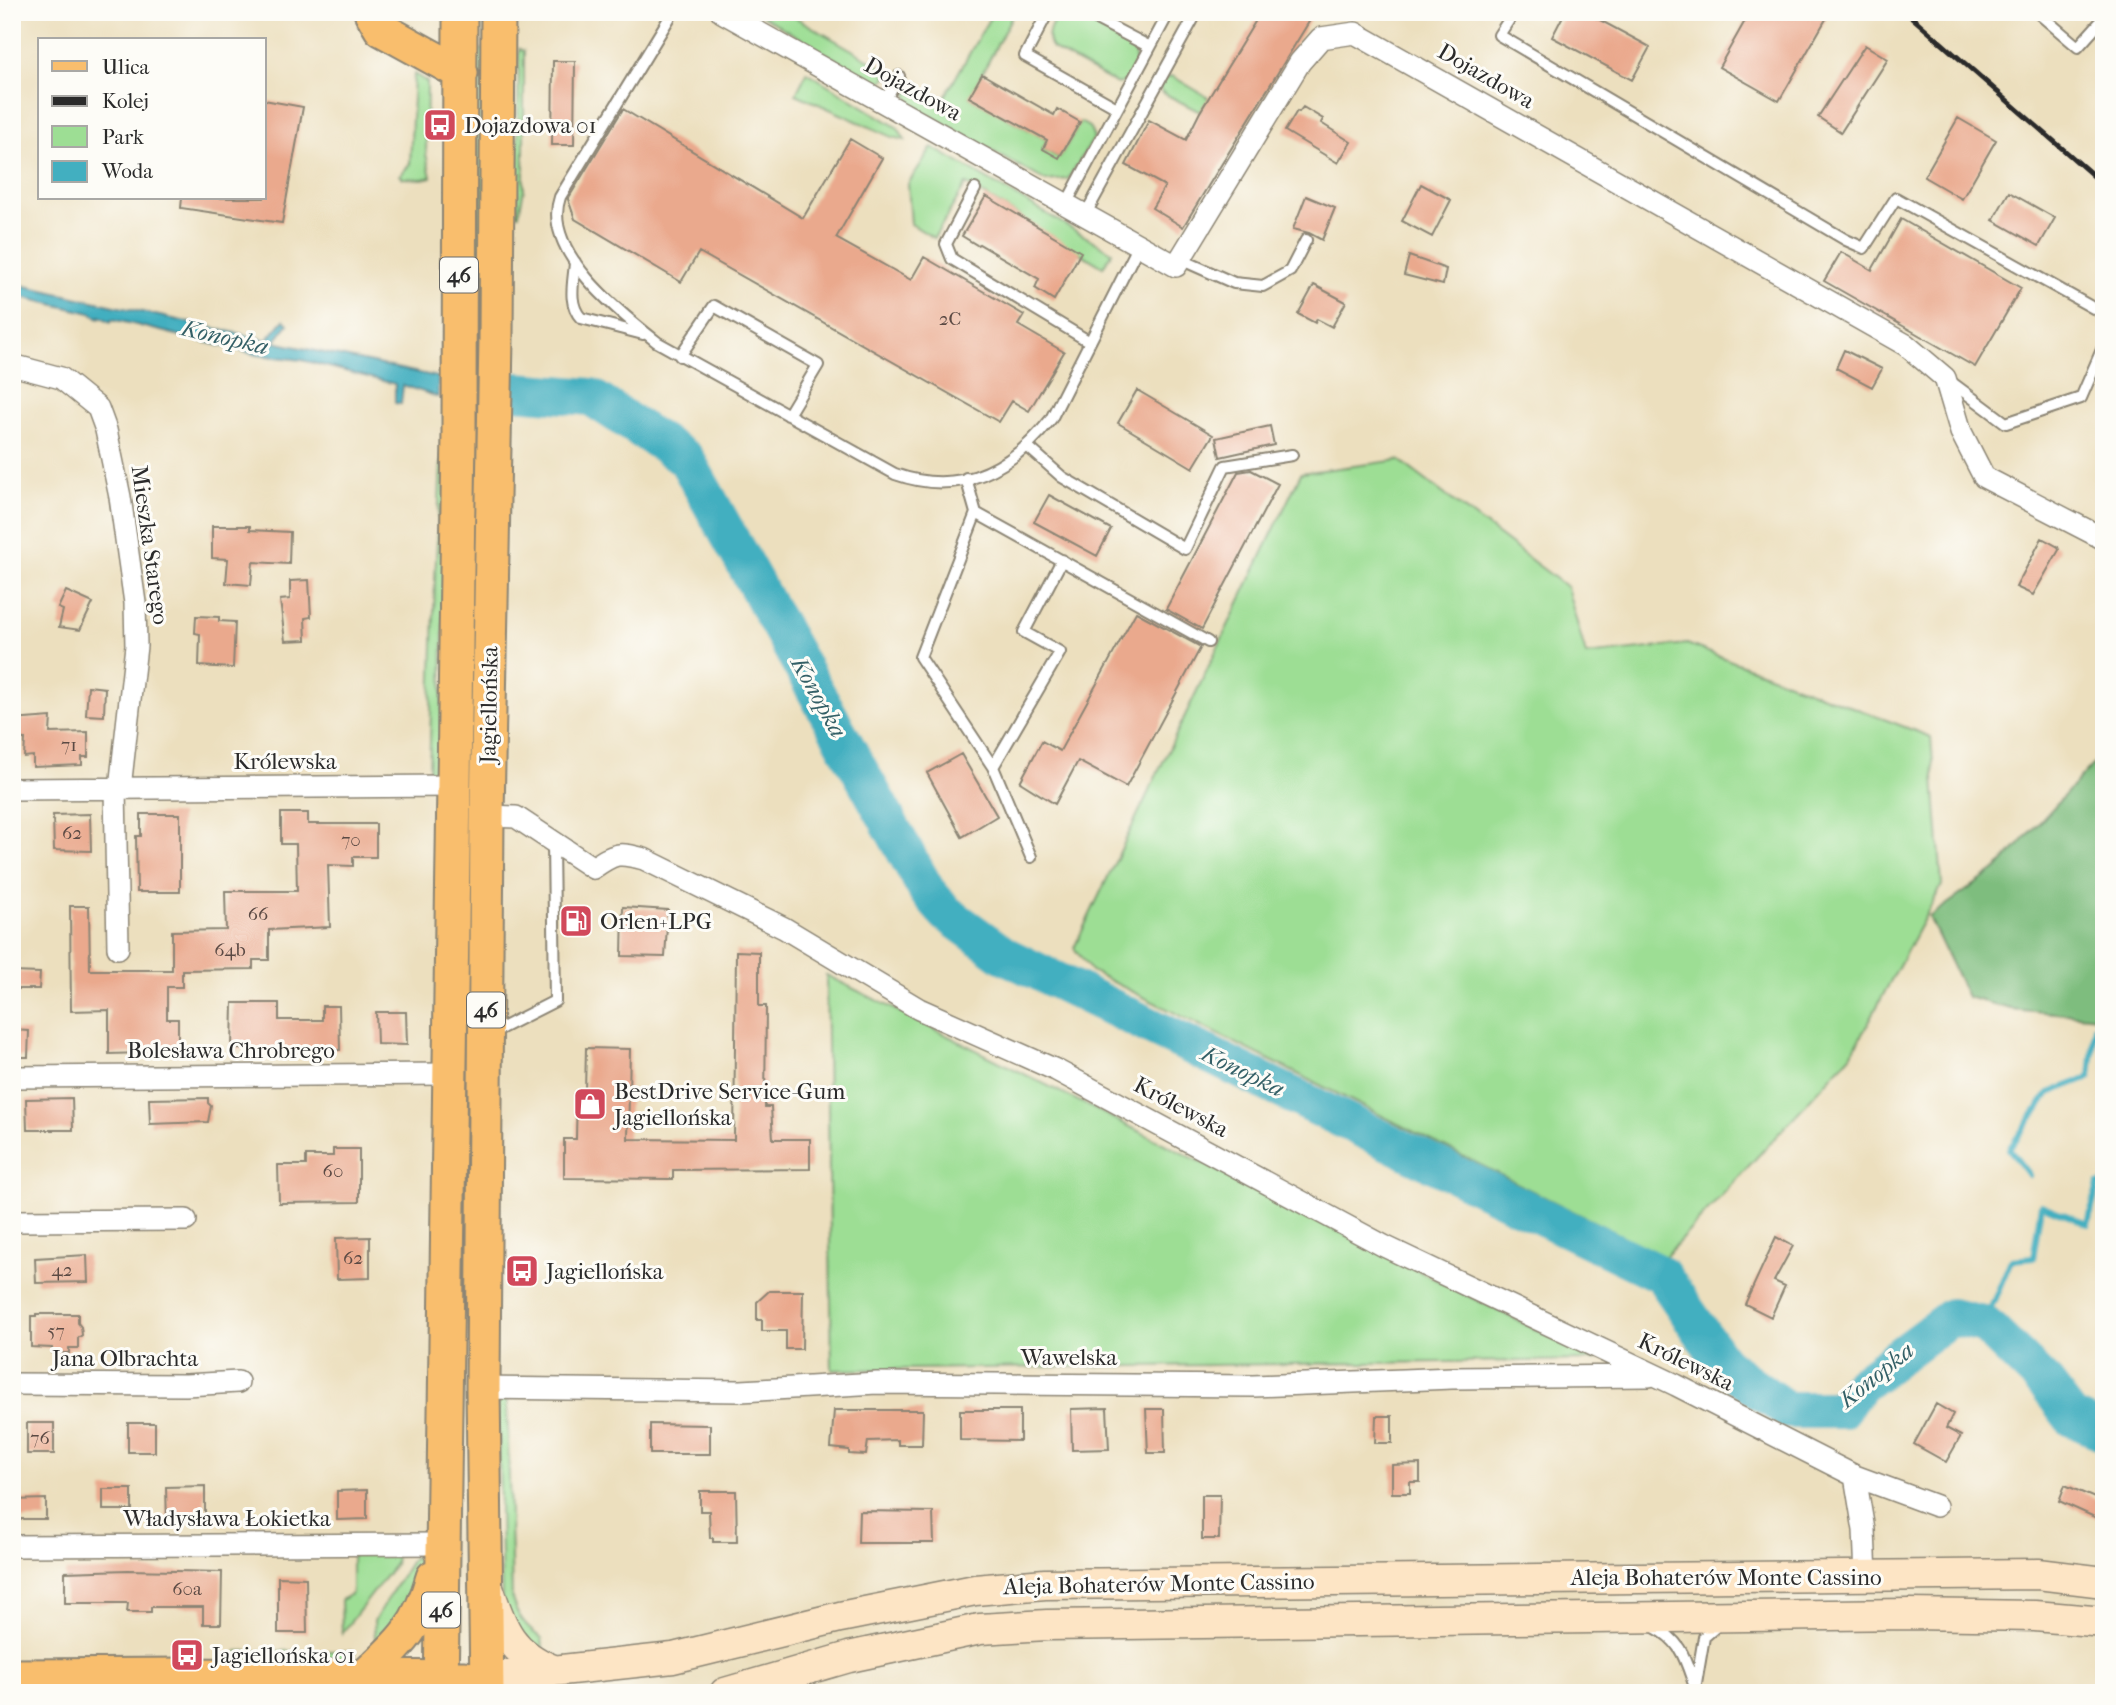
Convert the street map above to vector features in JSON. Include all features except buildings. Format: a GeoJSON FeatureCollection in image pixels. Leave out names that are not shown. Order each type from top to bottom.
{"type":"FeatureCollection","features":[{"type":"Feature","properties":{"kind":"main road","name":"Jagiellońska"},"geometry":{"type":"LineString","coordinates":[[441,1685],[459,432],[460,12]]}},
{"type":"Feature","properties":{"kind":"main road","name":"Jagiellońska"},"geometry":{"type":"LineString","coordinates":[[487,1685],[483,1388],[486,816],[496,339],[498,12]]}},
{"type":"Feature","properties":{"kind":"main road"},"geometry":{"type":"LineString","coordinates":[[376,13],[381,29],[461,73]]}},
{"type":"Feature","properties":{"kind":"main road"},"geometry":{"type":"LineString","coordinates":[[365,1676],[392,1651],[417,1620],[428,1595],[442,1544]]}},
{"type":"Feature","properties":{"kind":"main road","name":"Aleja Bohaterów Monte Cassino"},"geometry":{"type":"LineString","coordinates":[[12,1676],[365,1676],[441,1685],[487,1685],[553,1671],[673,1658],[854,1614],[975,1590],[1045,1584],[2038,1574],[2104,1583]]}},
{"type":"Feature","properties":{"kind":"main road"},"geometry":{"type":"LineString","coordinates":[[487,1587],[501,1625],[512,1644],[537,1664],[553,1671]]}},
{"type":"Feature","properties":{"kind":"main road","name":"Aleja Bohaterów Monte Cassino"},"geometry":{"type":"LineString","coordinates":[[726,1693],[849,1657],[980,1629],[1047,1625],[1924,1615],[2035,1616],[2104,1622]]}},
{"type":"Feature","properties":{"kind":"street","name":"Dojazdowa"},"geometry":{"type":"LineString","coordinates":[[722,12],[1176,266],[1300,62],[1321,38],[1355,33],[1906,345],[1945,378]]}},
{"type":"Feature","properties":{"kind":"street","name":"Mieszka Starego"},"geometry":{"type":"LineString","coordinates":[[12,365],[61,378],[98,408],[106,430],[120,496],[136,620],[136,646],[118,788]]}},
{"type":"Feature","properties":{"kind":"street"},"geometry":{"type":"LineString","coordinates":[[1945,378],[1961,432],[1984,477],[2104,539]]}},
{"type":"Feature","properties":{"kind":"street","name":"Królewska"},"geometry":{"type":"LineString","coordinates":[[12,789],[454,786]]}},
{"type":"Feature","properties":{"kind":"street"},"geometry":{"type":"LineString","coordinates":[[118,788],[118,948]]}},
{"type":"Feature","properties":{"kind":"street","name":"Królewska"},"geometry":{"type":"LineString","coordinates":[[486,816],[516,817],[593,868],[613,855],[625,854],[644,859],[784,928],[919,1009],[1056,1070],[1384,1246],[1855,1476],[1936,1506]]}},
{"type":"Feature","properties":{"kind":"street","name":"Bolesława Chrobrego"},"geometry":{"type":"LineString","coordinates":[[12,1077],[450,1074]]}},
{"type":"Feature","properties":{"kind":"street"},"geometry":{"type":"LineString","coordinates":[[12,1221],[186,1220]]}},
{"type":"Feature","properties":{"kind":"street","name":"Wawelska"},"geometry":{"type":"LineString","coordinates":[[483,1388],[741,1391],[877,1383],[1252,1386],[1451,1378],[1655,1376]]}},
{"type":"Feature","properties":{"kind":"street","name":"Jana Olbrachta"},"geometry":{"type":"LineString","coordinates":[[12,1384],[186,1385],[238,1382]]}},
{"type":"Feature","properties":{"kind":"street"},"geometry":{"type":"LineString","coordinates":[[1855,1476],[1864,1530],[1866,1576]]}},
{"type":"Feature","properties":{"kind":"street","name":"Władysława Łokietka"},"geometry":{"type":"LineString","coordinates":[[12,1546],[442,1544]]}},
{"type":"Feature","properties":{"kind":"lane"},"geometry":{"type":"LineString","coordinates":[[673,12],[560,197],[556,209],[559,233],[568,254],[590,281],[649,336],[904,477],[935,483],[966,478],[999,468],[1027,446],[1051,419],[1139,245]]}},
{"type":"Feature","properties":{"kind":"lane"},"geometry":{"type":"LineString","coordinates":[[1048,12],[1025,56],[1117,108]]}},
{"type":"Feature","properties":{"kind":"lane"},"geometry":{"type":"LineString","coordinates":[[1083,12],[1150,47]]}},
{"type":"Feature","properties":{"kind":"lane"},"geometry":{"type":"LineString","coordinates":[[1085,215],[1197,12]]}},
{"type":"Feature","properties":{"kind":"lane"},"geometry":{"type":"LineString","coordinates":[[1514,12],[1499,35],[1846,240],[1864,248],[1896,198],[2104,314]]}},
{"type":"Feature","properties":{"kind":"lane"},"geometry":{"type":"LineString","coordinates":[[1685,12],[1702,15],[1704,12]]}},
{"type":"Feature","properties":{"kind":"lane"},"geometry":{"type":"LineString","coordinates":[[2037,12],[2078,47],[2104,18]]}},
{"type":"Feature","properties":{"kind":"lane"},"geometry":{"type":"LineString","coordinates":[[1066,204],[1166,18]]}},
{"type":"Feature","properties":{"kind":"lane"},"geometry":{"type":"LineString","coordinates":[[884,103],[899,76]]}},
{"type":"Feature","properties":{"kind":"lane"},"geometry":{"type":"LineString","coordinates":[[975,189],[946,244],[952,259],[1090,342]]}},
{"type":"Feature","properties":{"kind":"lane"},"geometry":{"type":"LineString","coordinates":[[1180,260],[1234,283],[1263,286],[1290,271],[1306,240]]}},
{"type":"Feature","properties":{"kind":"lane"},"geometry":{"type":"LineString","coordinates":[[575,262],[572,297],[574,307],[582,318],[649,336]]}},
{"type":"Feature","properties":{"kind":"lane"},"geometry":{"type":"LineString","coordinates":[[680,355],[714,306],[818,365],[788,415]]}},
{"type":"Feature","properties":{"kind":"lane"},"geometry":{"type":"LineString","coordinates":[[1945,378],[2006,424],[2081,398],[2104,345]]}},
{"type":"Feature","properties":{"kind":"lane"},"geometry":{"type":"LineString","coordinates":[[1027,446],[1062,477],[1185,549],[1225,466],[1292,455]]}},
{"type":"Feature","properties":{"kind":"lane"},"geometry":{"type":"LineString","coordinates":[[966,478],[976,513],[920,657],[993,767],[1031,857]]}},
{"type":"Feature","properties":{"kind":"lane"},"geometry":{"type":"LineString","coordinates":[[976,513],[1208,642]]}},
{"type":"Feature","properties":{"kind":"lane"},"geometry":{"type":"LineString","coordinates":[[993,767],[1060,652],[1024,632],[1062,560]]}},
{"type":"Feature","properties":{"kind":"lane"},"geometry":{"type":"LineString","coordinates":[[486,1035],[555,1001],[553,842]]}},
{"type":"Feature","properties":{"kind":"lane"},"geometry":{"type":"LineString","coordinates":[[1639,1619],[1669,1634],[1681,1648],[1695,1687],[1704,1637],[1715,1626],[1735,1618]]}},
{"type":"Feature","properties":{"kind":"green space"},"geometry":{"type":"Polygon","coordinates":[[[756,12],[786,12],[885,69],[886,78],[880,83],[873,81],[756,12]]]}},
{"type":"Feature","properties":{"kind":"green space"},"geometry":{"type":"Polygon","coordinates":[[[993,12],[1014,12],[970,97],[1047,140],[1043,149],[1059,158],[1080,122],[1089,127],[1094,138],[1068,179],[1046,181],[910,105],[907,93],[917,89],[925,90],[943,100],[993,12]]]}},
{"type":"Feature","properties":{"kind":"green space"},"geometry":{"type":"Polygon","coordinates":[[[1061,12],[1072,12],[1127,44],[1134,51],[1137,68],[1129,81],[1117,84],[1053,49],[1048,35],[1054,20],[1061,12]]]}},
{"type":"Feature","properties":{"kind":"green space"},"geometry":{"type":"Polygon","coordinates":[[[472,49],[487,50],[484,333],[471,331],[472,49]]]}},
{"type":"Feature","properties":{"kind":"green space"},"geometry":{"type":"Polygon","coordinates":[[[519,49],[524,51],[524,189],[517,214],[519,49]]]}},
{"type":"Feature","properties":{"kind":"green space"},"geometry":{"type":"Polygon","coordinates":[[[807,72],[898,128],[905,140],[892,137],[796,94],[807,72]]]}},
{"type":"Feature","properties":{"kind":"green space"},"geometry":{"type":"Polygon","coordinates":[[[414,74],[427,82],[426,154],[431,177],[422,179],[403,178],[400,175],[410,164],[414,74]]]}},
{"type":"Feature","properties":{"kind":"green space"},"geometry":{"type":"Polygon","coordinates":[[[1172,76],[1209,98],[1200,112],[1163,93],[1159,86],[1163,78],[1172,76]]]}},
{"type":"Feature","properties":{"kind":"green space"},"geometry":{"type":"Polygon","coordinates":[[[932,147],[1112,252],[1103,267],[966,184],[934,238],[911,224],[908,184],[932,147]]]}},
{"type":"Feature","properties":{"kind":"green space"},"geometry":{"type":"Polygon","coordinates":[[[446,438],[441,767],[429,774],[435,580],[441,463],[446,438]]]}},
{"type":"Feature","properties":{"kind":"green space"},"geometry":{"type":"Polygon","coordinates":[[[1399,460],[1567,587],[1586,655],[1687,644],[1931,737],[1942,885],[1851,1055],[1665,1257],[1091,971],[1074,948],[1301,473],[1399,460]]]}},
{"type":"Feature","properties":{"kind":"green space"},"geometry":{"type":"Polygon","coordinates":[[[2104,752],[2104,1020],[2099,1017],[2010,1009],[1967,997],[1929,917],[1998,868],[2104,752]]]}},
{"type":"Feature","properties":{"kind":"green space"},"geometry":{"type":"Polygon","coordinates":[[[826,975],[1597,1360],[832,1370],[826,975]]]}},
{"type":"Feature","properties":{"kind":"green space"},"geometry":{"type":"Polygon","coordinates":[[[507,1400],[512,1599],[523,1622],[542,1638],[543,1649],[532,1645],[502,1609],[498,1401],[507,1400]]]}},
{"type":"Feature","properties":{"kind":"green space"},"geometry":{"type":"Polygon","coordinates":[[[352,1552],[396,1553],[395,1564],[342,1633],[341,1600],[352,1593],[352,1552]]]}},
{"type":"Feature","properties":{"kind":"green space"},"geometry":{"type":"Polygon","coordinates":[[[414,1556],[419,1567],[420,1580],[416,1593],[410,1606],[376,1653],[374,1621],[414,1556]]]}},
{"type":"Feature","properties":{"kind":"green space"},"geometry":{"type":"Polygon","coordinates":[[[237,1651],[354,1651],[355,1663],[293,1667],[237,1657],[237,1651]]]}},
{"type":"Feature","properties":{"kind":"water"},"geometry":{"type":"Polygon","coordinates":[[[12,283],[267,340],[284,320],[288,324],[274,342],[438,377],[438,397],[403,385],[401,404],[395,403],[395,384],[302,360],[258,355],[112,319],[111,322],[91,313],[12,295],[12,283]]]}},
{"type":"Feature","properties":{"kind":"waterway","name":"Konopka"},"geometry":{"type":"LineString","coordinates":[[516,391],[591,397],[686,459],[927,891],[946,913],[1004,955],[1662,1275],[1724,1365],[1787,1410],[1841,1410],[1860,1385],[1951,1317],[1984,1324],[2047,1385],[2072,1418],[2104,1432]]}},
{"type":"Feature","properties":{"kind":"waterway"},"geometry":{"type":"LineString","coordinates":[[2029,1175],[2009,1149],[2049,1093],[2090,1077],[2095,1027],[2104,1032]]}},
{"type":"Feature","properties":{"kind":"waterway"},"geometry":{"type":"LineString","coordinates":[[1984,1324],[2011,1260],[2033,1258],[2041,1205],[2088,1224],[2098,1184],[2104,1183]]}},
{"type":"Feature","properties":{"kind":"railway"},"geometry":{"type":"LineString","coordinates":[[1906,12],[2104,185]]}},
{"type":"Feature","properties":{"kind":"place","name":"Dojazdowa 01"},"geometry":{"type":"Point","coordinates":[440,125]}},
{"type":"Feature","properties":{"kind":"place","name":"Orlen+LPG"},"geometry":{"type":"Point","coordinates":[576,921]}},
{"type":"Feature","properties":{"kind":"place","name":"BestDrive Service-Gum Jagiellońska"},"geometry":{"type":"Point","coordinates":[590,1104]}},
{"type":"Feature","properties":{"kind":"place","name":"Jagiellońska"},"geometry":{"type":"Point","coordinates":[522,1271]}},
{"type":"Feature","properties":{"kind":"place","name":"Jagiellońska 01"},"geometry":{"type":"Point","coordinates":[187,1655]}}]}
